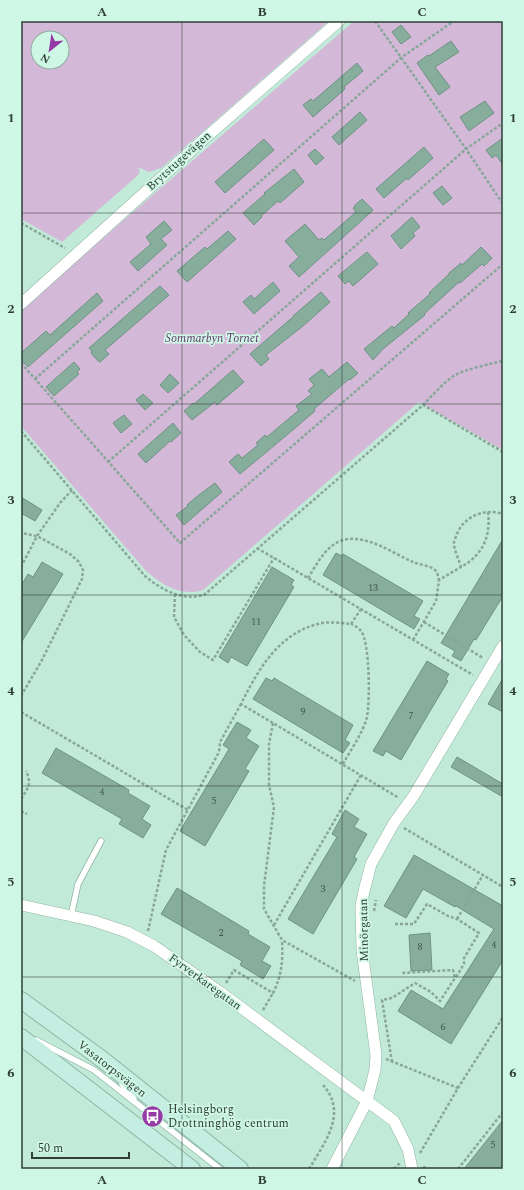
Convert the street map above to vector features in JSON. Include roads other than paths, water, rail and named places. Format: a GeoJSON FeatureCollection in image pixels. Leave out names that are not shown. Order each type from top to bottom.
{"type":"FeatureCollection","features":[{"type":"Feature","properties":{"kind":"main road","name":"Vasatorpsvägen"},"geometry":{"type":"LineString","coordinates":[[21,1000],[103,1060],[240,1169]]}},
{"type":"Feature","properties":{"kind":"main road"},"geometry":{"type":"LineString","coordinates":[[21,1037],[192,1169]]}},
{"type":"Feature","properties":{"kind":"street","name":"Brytstugevägen"},"geometry":{"type":"LineString","coordinates":[[21,304],[203,140],[339,21]]}},
{"type":"Feature","properties":{"kind":"street","name":"Minörgatan"},"geometry":{"type":"LineString","coordinates":[[332,1169],[367,1101],[375,1070],[376,1055],[362,950],[361,906],[371,864],[394,823],[408,803],[503,646]]}},
{"type":"Feature","properties":{"kind":"street","name":"Fyrverkaregatan"},"geometry":{"type":"LineString","coordinates":[[21,905],[71,916],[114,928],[145,941],[165,953],[220,992],[394,1122],[404,1140],[416,1168]]}},
{"type":"Feature","properties":{"kind":"lane"},"geometry":{"type":"LineString","coordinates":[[71,916],[78,884],[101,841]]}},
{"type":"Feature","properties":{"kind":"lane"},"geometry":{"type":"LineString","coordinates":[[21,1032],[94,1070],[220,1169]]}},
{"type":"Feature","properties":{"kind":"lane"},"geometry":{"type":"LineString","coordinates":[[103,1060],[142,1108]]}},
{"type":"Feature","properties":{"kind":"place","name":"Helsingborg Drottninghög centrum"},"geometry":{"type":"Point","coordinates":[152,1116]}},
{"type":"Feature","properties":{"kind":"park label","name":"Sommarbyn Tornet"},"geometry":{"type":"Point","coordinates":[212,338]}}]}
